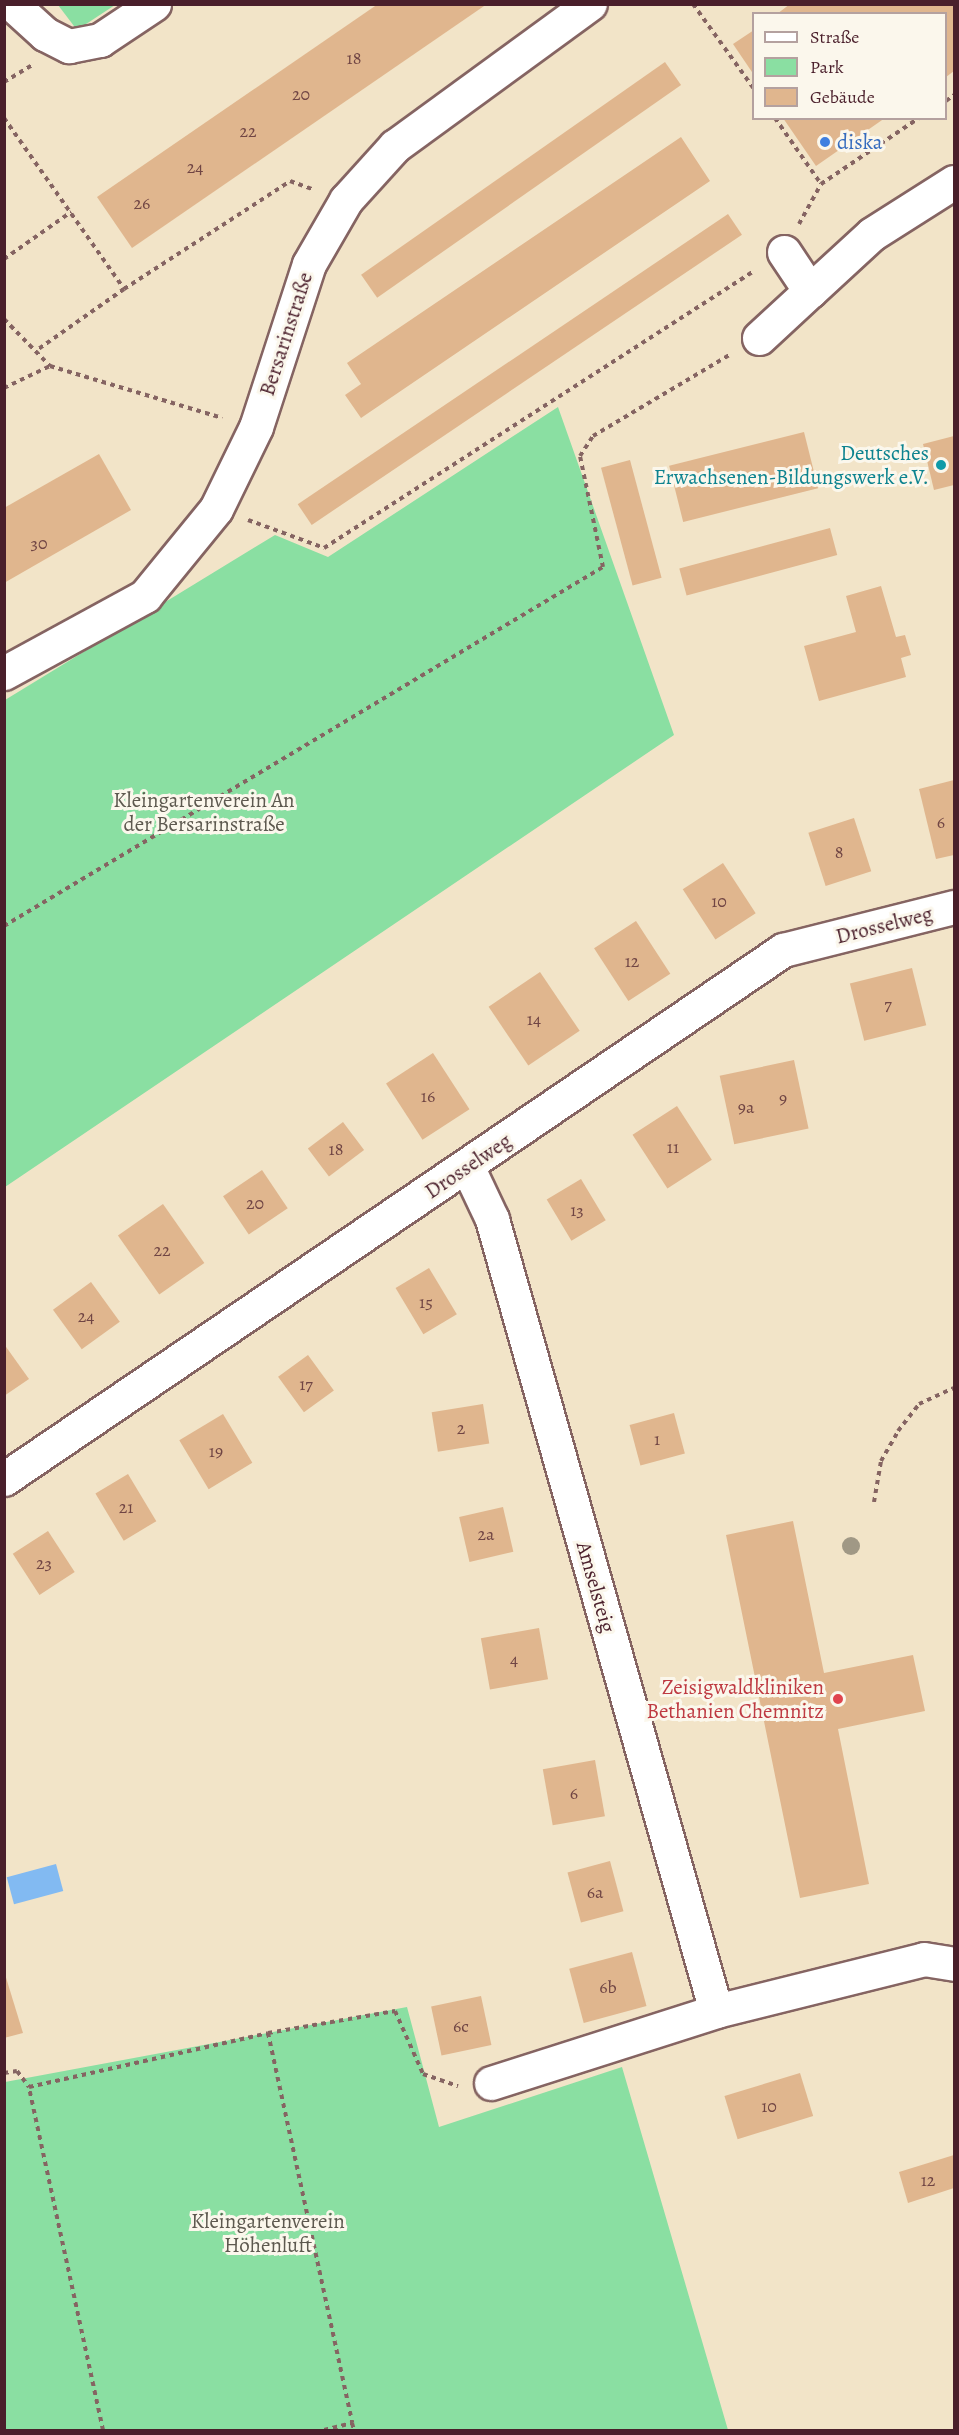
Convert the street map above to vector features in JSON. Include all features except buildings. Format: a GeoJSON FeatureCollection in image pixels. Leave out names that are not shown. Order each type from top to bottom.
{"type":"FeatureCollection","features":[{"type":"Feature","properties":{"kind":"street"},"geometry":{"type":"LineString","coordinates":[[12,4],[45,34],[69,46],[100,40],[154,4]]}},
{"type":"Feature","properties":{"kind":"street","name":"Bersarinstraße"},"geometry":{"type":"LineString","coordinates":[[4,673],[146,596],[216,509],[256,427],[309,264],[346,200],[395,146],[590,4]]}},
{"type":"Feature","properties":{"kind":"street"},"geometry":{"type":"LineString","coordinates":[[759,338],[872,234],[954,182]]}},
{"type":"Feature","properties":{"kind":"street"},"geometry":{"type":"LineString","coordinates":[[784,252],[810,291]]}},
{"type":"Feature","properties":{"kind":"street","name":"Drosselweg"},"geometry":{"type":"LineString","coordinates":[[4,1479],[783,950],[954,907]]}},
{"type":"Feature","properties":{"kind":"street","name":"Amselsteig"},"geometry":{"type":"LineString","coordinates":[[467,1166],[492,1219],[716,2011]]}},
{"type":"Feature","properties":{"kind":"street"},"geometry":{"type":"LineString","coordinates":[[491,2083],[716,2011],[924,1959],[954,1964]]}},
{"type":"Feature","properties":{"kind":"path"},"geometry":{"type":"LineString","coordinates":[[693,4],[752,88]]}},
{"type":"Feature","properties":{"kind":"path"},"geometry":{"type":"LineString","coordinates":[[4,118],[124,289]]}},
{"type":"Feature","properties":{"kind":"path"},"geometry":{"type":"LineString","coordinates":[[776,120],[821,184]]}},
{"type":"Feature","properties":{"kind":"path"},"geometry":{"type":"LineString","coordinates":[[216,509],[324,548],[784,252],[821,184],[916,120]]}},
{"type":"Feature","properties":{"kind":"path"},"geometry":{"type":"LineString","coordinates":[[37,350],[124,289],[290,182],[346,200]]}},
{"type":"Feature","properties":{"kind":"path"},"geometry":{"type":"LineString","coordinates":[[4,259],[70,212]]}},
{"type":"Feature","properties":{"kind":"path"},"geometry":{"type":"LineString","coordinates":[[4,319],[37,350],[50,366],[256,427]]}},
{"type":"Feature","properties":{"kind":"path"},"geometry":{"type":"LineString","coordinates":[[4,926],[603,567],[580,456],[593,436],[759,338]]}},
{"type":"Feature","properties":{"kind":"path"},"geometry":{"type":"LineString","coordinates":[[4,388],[50,366]]}},
{"type":"Feature","properties":{"kind":"path"},"geometry":{"type":"LineString","coordinates":[[874,1502],[881,1461],[898,1431],[919,1404],[954,1388]]}},
{"type":"Feature","properties":{"kind":"path"},"geometry":{"type":"LineString","coordinates":[[28,2087],[268,2032],[395,2011],[423,2074],[452,2085],[491,2083]]}},
{"type":"Feature","properties":{"kind":"path"},"geometry":{"type":"LineString","coordinates":[[268,2032],[354,2430]]}},
{"type":"Feature","properties":{"kind":"path"},"geometry":{"type":"LineString","coordinates":[[4,2073],[17,2071],[28,2087],[103,2430]]}},
{"type":"Feature","properties":{"kind":"path"},"geometry":{"type":"LineString","coordinates":[[324,2430],[352,2423]]}},
{"type":"Feature","properties":{"kind":"green space"},"geometry":{"type":"Polygon","coordinates":[[[58,5],[115,5],[77,30],[58,5]]]}},
{"type":"Feature","properties":{"kind":"green space","name":"Kleingartenverein An der Bersarinstraße"},"geometry":{"type":"Polygon","coordinates":[[[558,407],[674,735],[5,1187],[5,700],[275,535],[328,557],[558,407]]]}},
{"type":"Feature","properties":{"kind":"green space","name":"Kleingartenverein Höhenluft"},"geometry":{"type":"Polygon","coordinates":[[[407,2007],[439,2127],[622,2067],[728,2430],[5,2430],[5,2082],[407,2007]]]}},
{"type":"Feature","properties":{"kind":"water"},"geometry":{"type":"Polygon","coordinates":[[[56,1864],[63,1891],[14,1904],[7,1877],[56,1864]]]}},
{"type":"Feature","properties":{"kind":"place","name":"diska"},"geometry":{"type":"Point","coordinates":[825,142]}},
{"type":"Feature","properties":{"kind":"place","name":"Deutsches Erwachsenen-Bildungswerk e.V."},"geometry":{"type":"Point","coordinates":[941,465]}},
{"type":"Feature","properties":{"kind":"place","name":"Zeisigwaldkliniken Bethanien Chemnitz"},"geometry":{"type":"Point","coordinates":[838,1699]}}]}
